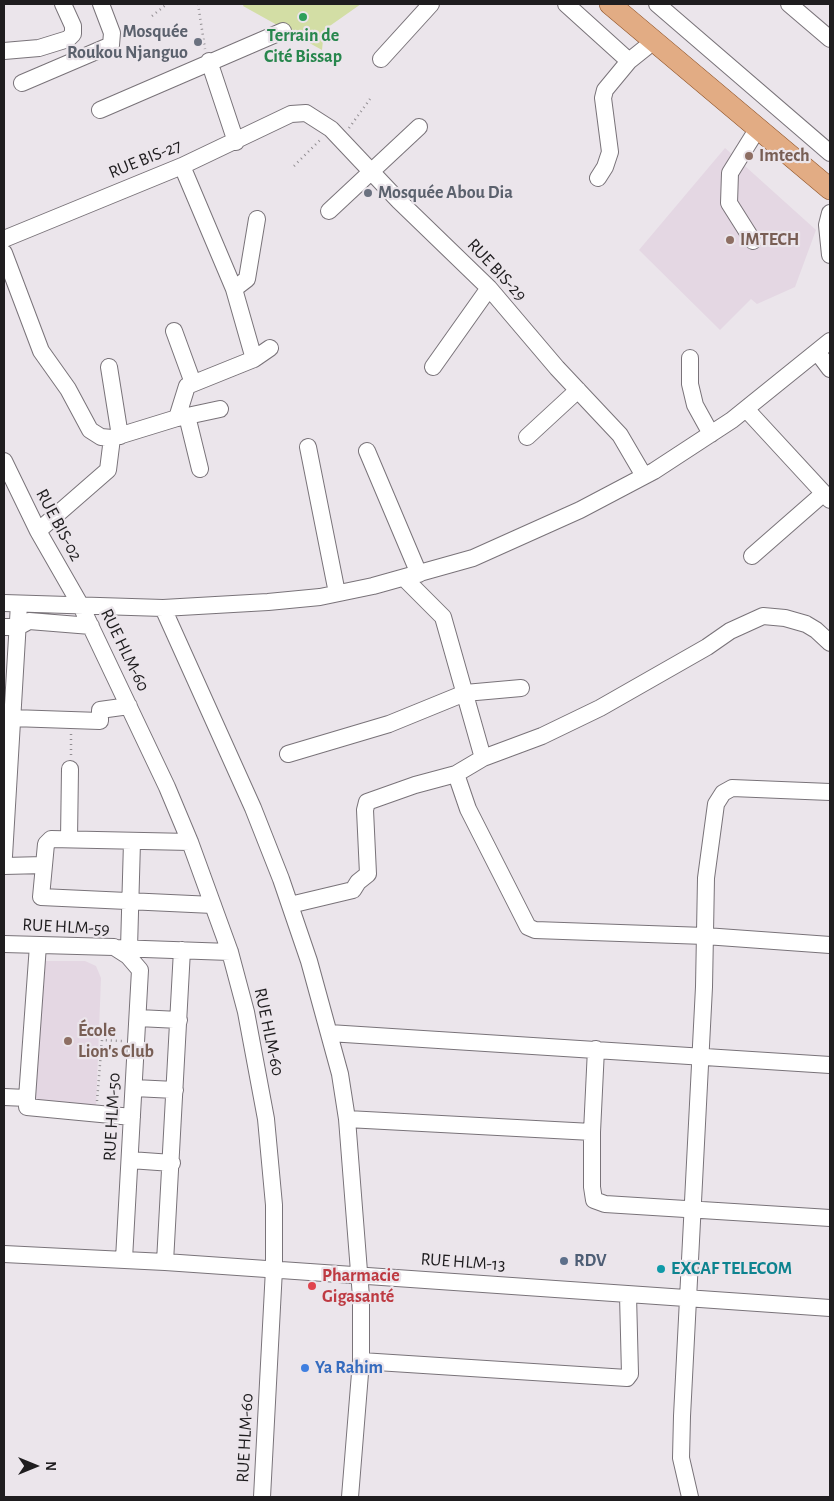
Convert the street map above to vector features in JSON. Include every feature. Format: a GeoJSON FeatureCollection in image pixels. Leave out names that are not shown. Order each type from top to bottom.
{"type":"FeatureCollection","features":[{"type":"Feature","properties":{"kind":"main road"},"geometry":{"type":"LineString","coordinates":[[610,4],[830,189]]}},
{"type":"Feature","properties":{"kind":"street"},"geometry":{"type":"LineString","coordinates":[[4,51],[40,48],[68,39],[73,34],[73,26],[64,4]]}},
{"type":"Feature","properties":{"kind":"street"},"geometry":{"type":"LineString","coordinates":[[22,83],[111,45],[112,33],[102,4]]}},
{"type":"Feature","properties":{"kind":"street"},"geometry":{"type":"LineString","coordinates":[[381,59],[431,4]]}},
{"type":"Feature","properties":{"kind":"street"},"geometry":{"type":"LineString","coordinates":[[566,4],[629,61]]}},
{"type":"Feature","properties":{"kind":"street"},"geometry":{"type":"LineString","coordinates":[[657,4],[830,153]]}},
{"type":"Feature","properties":{"kind":"street"},"geometry":{"type":"LineString","coordinates":[[789,4],[830,39]]}},
{"type":"Feature","properties":{"kind":"street"},"geometry":{"type":"LineString","coordinates":[[100,110],[209,61],[283,31]]}},
{"type":"Feature","properties":{"kind":"street"},"geometry":{"type":"LineString","coordinates":[[598,178],[605,167],[610,152],[603,98],[605,90],[629,61],[654,41]]}},
{"type":"Feature","properties":{"kind":"street"},"geometry":{"type":"LineString","coordinates":[[209,61],[236,142]]}},
{"type":"Feature","properties":{"kind":"street","name":"RUE BIS-27"},"geometry":{"type":"LineString","coordinates":[[4,239],[182,166],[300,112]]}},
{"type":"Feature","properties":{"kind":"street","name":"RUE BIS-29"},"geometry":{"type":"LineString","coordinates":[[300,112],[312,115],[336,134],[418,219],[489,288],[620,435],[644,476]]}},
{"type":"Feature","properties":{"kind":"street"},"geometry":{"type":"LineString","coordinates":[[329,211],[419,127]]}},
{"type":"Feature","properties":{"kind":"street"},"geometry":{"type":"LineString","coordinates":[[753,242],[729,203],[730,173],[758,128]]}},
{"type":"Feature","properties":{"kind":"street"},"geometry":{"type":"LineString","coordinates":[[182,166],[234,289],[254,358]]}},
{"type":"Feature","properties":{"kind":"street"},"geometry":{"type":"LineString","coordinates":[[830,214],[827,225],[830,255]]}},
{"type":"Feature","properties":{"kind":"street"},"geometry":{"type":"LineString","coordinates":[[234,289],[246,279],[258,219]]}},
{"type":"Feature","properties":{"kind":"street"},"geometry":{"type":"LineString","coordinates":[[4,253],[41,351],[68,389],[90,430],[101,437],[116,437],[182,417],[220,408]]}},
{"type":"Feature","properties":{"kind":"street"},"geometry":{"type":"LineString","coordinates":[[433,366],[489,288]]}},
{"type":"Feature","properties":{"kind":"street"},"geometry":{"type":"LineString","coordinates":[[174,331],[193,383]]}},
{"type":"Feature","properties":{"kind":"street"},"geometry":{"type":"LineString","coordinates":[[4,856],[6,772],[12,718],[9,682],[12,603],[163,608],[260,603],[337,593],[412,576],[473,558],[580,510],[644,476],[711,434],[818,353],[830,341]]}},
{"type":"Feature","properties":{"kind":"street"},"geometry":{"type":"LineString","coordinates":[[200,469],[182,417],[185,388],[254,358],[270,348]]}},
{"type":"Feature","properties":{"kind":"street"},"geometry":{"type":"LineString","coordinates":[[818,353],[830,369]]}},
{"type":"Feature","properties":{"kind":"street"},"geometry":{"type":"LineString","coordinates":[[690,358],[690,384],[695,405],[711,434]]}},
{"type":"Feature","properties":{"kind":"street"},"geometry":{"type":"LineString","coordinates":[[38,531],[108,470],[116,437],[109,367]]}},
{"type":"Feature","properties":{"kind":"street"},"geometry":{"type":"LineString","coordinates":[[527,437],[578,390]]}},
{"type":"Feature","properties":{"kind":"street"},"geometry":{"type":"LineString","coordinates":[[746,408],[827,496],[752,556]]}},
{"type":"Feature","properties":{"kind":"street"},"geometry":{"type":"LineString","coordinates":[[308,447],[337,593]]}},
{"type":"Feature","properties":{"kind":"street"},"geometry":{"type":"LineString","coordinates":[[367,451],[412,576],[443,617],[483,758]]}},
{"type":"Feature","properties":{"kind":"street","name":"RUE BIS-02"},"geometry":{"type":"LineString","coordinates":[[4,461],[9,484],[81,606]]}},
{"type":"Feature","properties":{"kind":"street","name":"RUE HLM-60"},"geometry":{"type":"LineString","coordinates":[[81,606],[129,706],[190,842],[230,952],[246,1012],[266,1119],[274,1205],[274,1269],[262,1497]]}},
{"type":"Feature","properties":{"kind":"street"},"geometry":{"type":"LineString","coordinates":[[163,608],[253,808],[290,905],[340,1074],[347,1119],[360,1275],[361,1361],[350,1497]]}},
{"type":"Feature","properties":{"kind":"street"},"geometry":{"type":"LineString","coordinates":[[290,905],[353,890],[358,882],[368,874],[365,810],[367,802],[406,787],[456,774],[483,758],[542,736],[613,701],[730,631],[763,616],[785,618],[806,624],[821,633],[830,643]]}},
{"type":"Feature","properties":{"kind":"street"},"geometry":{"type":"LineString","coordinates":[[11,629],[29,621],[91,626]]}},
{"type":"Feature","properties":{"kind":"street"},"geometry":{"type":"LineString","coordinates":[[288,754],[389,724],[465,693],[521,688]]}},
{"type":"Feature","properties":{"kind":"street"},"geometry":{"type":"LineString","coordinates":[[12,718],[100,721],[100,710],[129,706]]}},
{"type":"Feature","properties":{"kind":"street"},"geometry":{"type":"LineString","coordinates":[[68,839],[70,769]]}},
{"type":"Feature","properties":{"kind":"street"},"geometry":{"type":"LineString","coordinates":[[456,774],[468,809],[528,927],[535,930],[705,936],[830,944]]}},
{"type":"Feature","properties":{"kind":"street"},"geometry":{"type":"LineString","coordinates":[[690,1497],[681,1458],[686,1299],[704,988],[706,878],[716,804],[722,793],[732,788],[830,792]]}},
{"type":"Feature","properties":{"kind":"street"},"geometry":{"type":"LineString","coordinates":[[190,842],[48,840],[41,896],[213,905]]}},
{"type":"Feature","properties":{"kind":"street"},"geometry":{"type":"LineString","coordinates":[[132,842],[130,900],[121,948],[230,952]]}},
{"type":"Feature","properties":{"kind":"street"},"geometry":{"type":"LineString","coordinates":[[4,866],[44,865]]}},
{"type":"Feature","properties":{"kind":"street","name":"RUE HLM-59"},"geometry":{"type":"LineString","coordinates":[[4,944],[121,948],[137,966],[140,977]]}},
{"type":"Feature","properties":{"kind":"street"},"geometry":{"type":"LineString","coordinates":[[38,945],[27,1108],[132,1117]]}},
{"type":"Feature","properties":{"kind":"street"},"geometry":{"type":"LineString","coordinates":[[165,1262],[172,1163],[182,950]]}},
{"type":"Feature","properties":{"kind":"street","name":"RUE HLM-50"},"geometry":{"type":"LineString","coordinates":[[124,1260],[140,977]]}},
{"type":"Feature","properties":{"kind":"street"},"geometry":{"type":"LineString","coordinates":[[138,1018],[179,1020]]}},
{"type":"Feature","properties":{"kind":"street"},"geometry":{"type":"LineString","coordinates":[[329,1033],[700,1055],[830,1065]]}},
{"type":"Feature","properties":{"kind":"street"},"geometry":{"type":"LineString","coordinates":[[596,1049],[592,1132],[592,1187],[594,1200],[605,1204],[830,1218]]}},
{"type":"Feature","properties":{"kind":"street"},"geometry":{"type":"LineString","coordinates":[[134,1088],[175,1090]]}},
{"type":"Feature","properties":{"kind":"street"},"geometry":{"type":"LineString","coordinates":[[4,1096],[28,1098]]}},
{"type":"Feature","properties":{"kind":"street"},"geometry":{"type":"LineString","coordinates":[[347,1119],[592,1132]]}},
{"type":"Feature","properties":{"kind":"street"},"geometry":{"type":"LineString","coordinates":[[130,1160],[172,1163]]}},
{"type":"Feature","properties":{"kind":"street","name":"RUE HLM-13"},"geometry":{"type":"LineString","coordinates":[[4,1254],[274,1269],[830,1308]]}},
{"type":"Feature","properties":{"kind":"street"},"geometry":{"type":"LineString","coordinates":[[361,1361],[628,1378],[630,1374],[628,1295]]}},
{"type":"Feature","properties":{"kind":"path"},"geometry":{"type":"LineString","coordinates":[[152,16],[167,4]]}},
{"type":"Feature","properties":{"kind":"path"},"geometry":{"type":"LineString","coordinates":[[198,4],[202,20],[201,33]]}},
{"type":"Feature","properties":{"kind":"path"},"geometry":{"type":"LineString","coordinates":[[294,166],[336,134],[370,99]]}},
{"type":"Feature","properties":{"kind":"path"},"geometry":{"type":"LineString","coordinates":[[70,769],[71,720]]}},
{"type":"Feature","properties":{"kind":"path"},"geometry":{"type":"LineString","coordinates":[[97,1114],[102,1040],[136,1041]]}},
{"type":"Feature","properties":{"kind":"shaded area","name":"IMTECH"},"geometry":{"type":"Polygon","coordinates":[[[725,148],[816,230],[795,287],[757,304],[751,299],[720,330],[639,250],[725,148]]]}},
{"type":"Feature","properties":{"kind":"shaded area","name":"École Lion's Club"},"geometry":{"type":"Polygon","coordinates":[[[42,961],[85,961],[96,966],[101,978],[96,1108],[32,1104],[42,961]]]}},
{"type":"Feature","properties":{"kind":"green space","name":"Terrain de Cité Bissap"},"geometry":{"type":"Polygon","coordinates":[[[244,4],[361,4],[324,30],[322,50],[243,6],[244,4]]]}},
{"type":"Feature","properties":{"kind":"place","name":"Terrain de Cité Bissap"},"geometry":{"type":"Point","coordinates":[303,17]}},
{"type":"Feature","properties":{"kind":"place","name":"Mosquée Roukou Njanguo"},"geometry":{"type":"Point","coordinates":[198,42]}},
{"type":"Feature","properties":{"kind":"place","name":"Imtech"},"geometry":{"type":"Point","coordinates":[749,156]}},
{"type":"Feature","properties":{"kind":"place","name":"Mosquée Abou Dia"},"geometry":{"type":"Point","coordinates":[368,193]}},
{"type":"Feature","properties":{"kind":"place","name":"IMTECH"},"geometry":{"type":"Point","coordinates":[730,240]}},
{"type":"Feature","properties":{"kind":"place","name":"École Lion's Club"},"geometry":{"type":"Point","coordinates":[68,1041]}},
{"type":"Feature","properties":{"kind":"place","name":"RDV"},"geometry":{"type":"Point","coordinates":[564,1261]}},
{"type":"Feature","properties":{"kind":"place","name":"EXCAF TELECOM"},"geometry":{"type":"Point","coordinates":[661,1269]}},
{"type":"Feature","properties":{"kind":"place","name":"Pharmacie Gigasanté"},"geometry":{"type":"Point","coordinates":[312,1286]}},
{"type":"Feature","properties":{"kind":"place","name":"Ya Rahim"},"geometry":{"type":"Point","coordinates":[305,1368]}}]}
